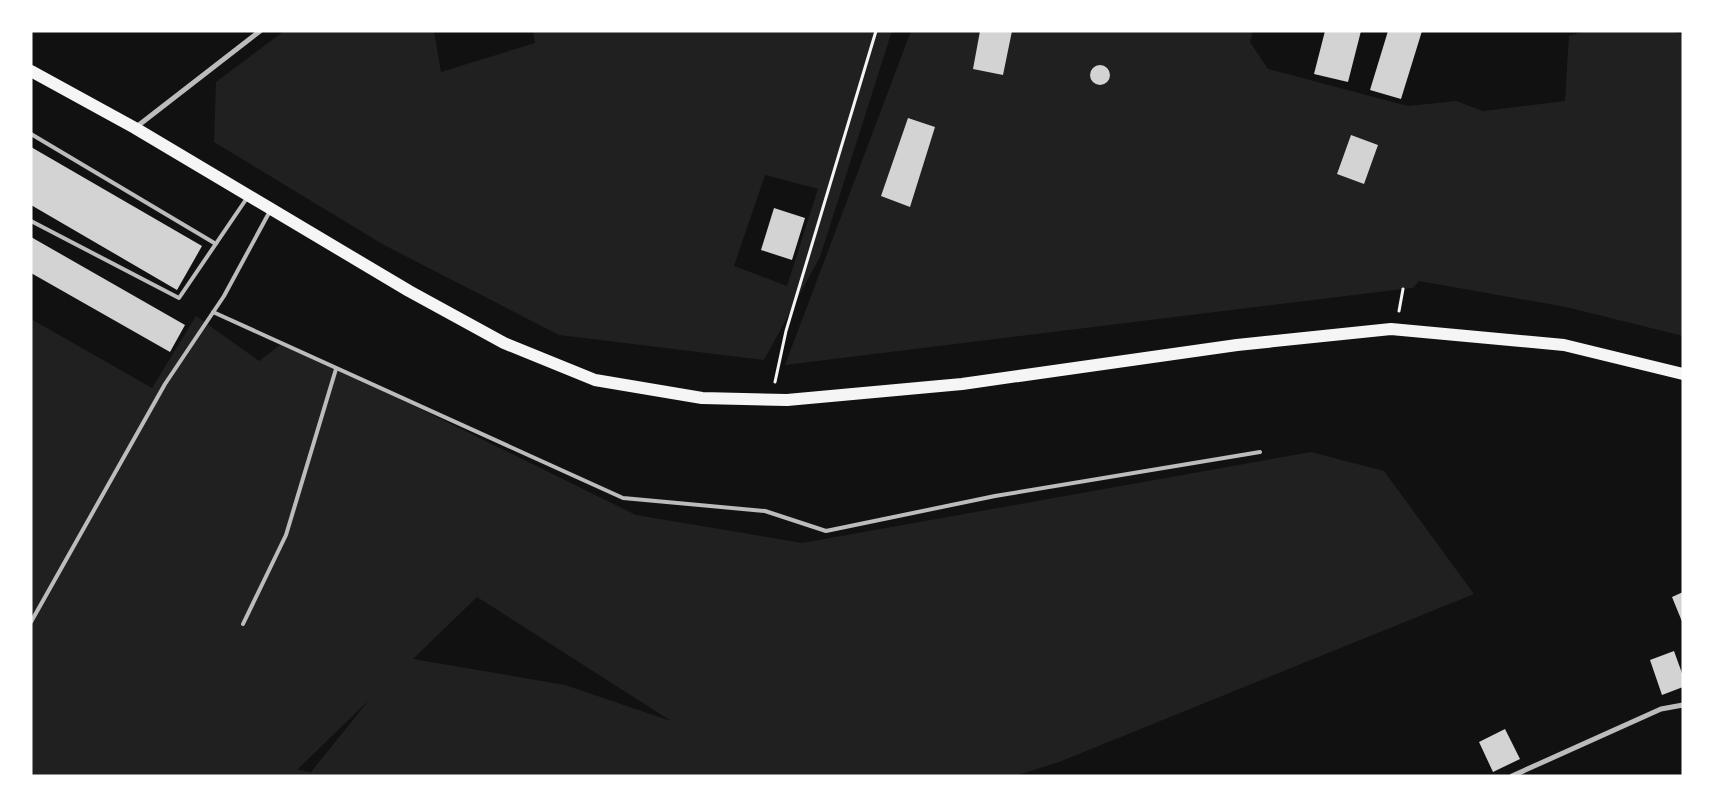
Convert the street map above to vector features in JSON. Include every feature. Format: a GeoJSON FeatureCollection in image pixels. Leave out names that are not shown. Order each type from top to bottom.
{"type":"FeatureCollection","features":[{"type":"Feature","properties":{"kind":"main road"},"geometry":{"type":"LineString","coordinates":[[31,71],[135,128],[409,290],[504,343],[595,380],[702,398],[787,400],[962,384],[1237,344],[1391,329],[1564,345],[1683,374]]}},
{"type":"Feature","properties":{"kind":"street"},"geometry":{"type":"LineString","coordinates":[[135,128],[260,31]]}},
{"type":"Feature","properties":{"kind":"street"},"geometry":{"type":"LineString","coordinates":[[1512,776],[1661,709],[1683,705]]}},
{"type":"Feature","properties":{"kind":"lane"},"geometry":{"type":"LineString","coordinates":[[31,134],[216,244]]}},
{"type":"Feature","properties":{"kind":"lane"},"geometry":{"type":"LineString","coordinates":[[31,222],[179,298],[249,196]]}},
{"type":"Feature","properties":{"kind":"lane"},"geometry":{"type":"LineString","coordinates":[[31,622],[165,384],[213,312],[272,209]]}},
{"type":"Feature","properties":{"kind":"lane"},"geometry":{"type":"LineString","coordinates":[[213,312],[336,370],[624,498],[764,511],[826,531],[995,496],[1260,452]]}},
{"type":"Feature","properties":{"kind":"lane"},"geometry":{"type":"LineString","coordinates":[[243,624],[286,535],[336,370]]}},
{"type":"Feature","properties":{"kind":"path"},"geometry":{"type":"LineString","coordinates":[[771,400],[786,331],[876,31]]}},
{"type":"Feature","properties":{"kind":"path"},"geometry":{"type":"LineString","coordinates":[[1400,308],[1403,289]]}},
{"type":"Feature","properties":{"kind":"shaded area"},"geometry":{"type":"Polygon","coordinates":[[[284,31],[434,31],[441,72],[535,43],[533,31],[892,31],[820,257],[764,360],[559,335],[384,245],[214,142],[216,82],[284,31]],[[765,175],[734,266],[787,286],[818,189],[765,175]]]}},
{"type":"Feature","properties":{"kind":"shaded area"},"geometry":{"type":"Polygon","coordinates":[[[911,31],[1253,31],[1250,42],[1268,69],[1408,106],[1456,101],[1483,111],[1565,101],[1569,36],[1586,31],[1669,31],[1683,35],[1683,336],[1566,307],[1419,281],[1413,288],[785,365],[911,31]]]}},
{"type":"Feature","properties":{"kind":"shaded area"},"geometry":{"type":"Polygon","coordinates":[[[196,316],[259,361],[284,342],[636,515],[802,543],[1311,452],[1384,471],[1474,594],[1059,762],[1014,776],[31,776],[31,319],[152,388],[196,316]],[[477,597],[413,659],[565,685],[671,721],[477,597]],[[369,700],[298,769],[296,769],[311,772],[369,700]]]}},
{"type":"Feature","properties":{"kind":"building"},"geometry":{"type":"Polygon","coordinates":[[[980,31],[1012,31],[1003,75],[973,69],[980,31]]]}},
{"type":"Feature","properties":{"kind":"building"},"geometry":{"type":"Polygon","coordinates":[[[1325,31],[1361,31],[1348,82],[1314,74],[1325,31]]]}},
{"type":"Feature","properties":{"kind":"building"},"geometry":{"type":"Polygon","coordinates":[[[1388,31],[1422,31],[1401,99],[1370,90],[1388,31]]]}},
{"type":"Feature","properties":{"kind":"building"},"geometry":{"type":"Polygon","coordinates":[[[1100,65],[1107,68],[1110,75],[1107,82],[1100,85],[1093,82],[1090,75],[1093,68],[1100,65]]]}},
{"type":"Feature","properties":{"kind":"building"},"geometry":{"type":"Polygon","coordinates":[[[908,118],[935,127],[910,207],[881,196],[908,118]]]}},
{"type":"Feature","properties":{"kind":"building"},"geometry":{"type":"Polygon","coordinates":[[[1351,135],[1378,145],[1364,184],[1337,174],[1351,135]]]}},
{"type":"Feature","properties":{"kind":"building"},"geometry":{"type":"Polygon","coordinates":[[[31,147],[202,246],[177,290],[31,205],[31,147]]]}},
{"type":"Feature","properties":{"kind":"building"},"geometry":{"type":"Polygon","coordinates":[[[774,208],[805,218],[792,260],[761,250],[774,208]]]}},
{"type":"Feature","properties":{"kind":"building"},"geometry":{"type":"Polygon","coordinates":[[[31,237],[185,325],[170,352],[31,273],[31,237]]]}},
{"type":"Feature","properties":{"kind":"building"},"geometry":{"type":"Polygon","coordinates":[[[1683,592],[1683,624],[1672,597],[1683,592]]]}},
{"type":"Feature","properties":{"kind":"building"},"geometry":{"type":"Polygon","coordinates":[[[1674,651],[1683,676],[1683,687],[1662,695],[1650,660],[1674,651]]]}},
{"type":"Feature","properties":{"kind":"building"},"geometry":{"type":"Polygon","coordinates":[[[1505,729],[1520,759],[1493,772],[1479,742],[1505,729]]]}}]}
